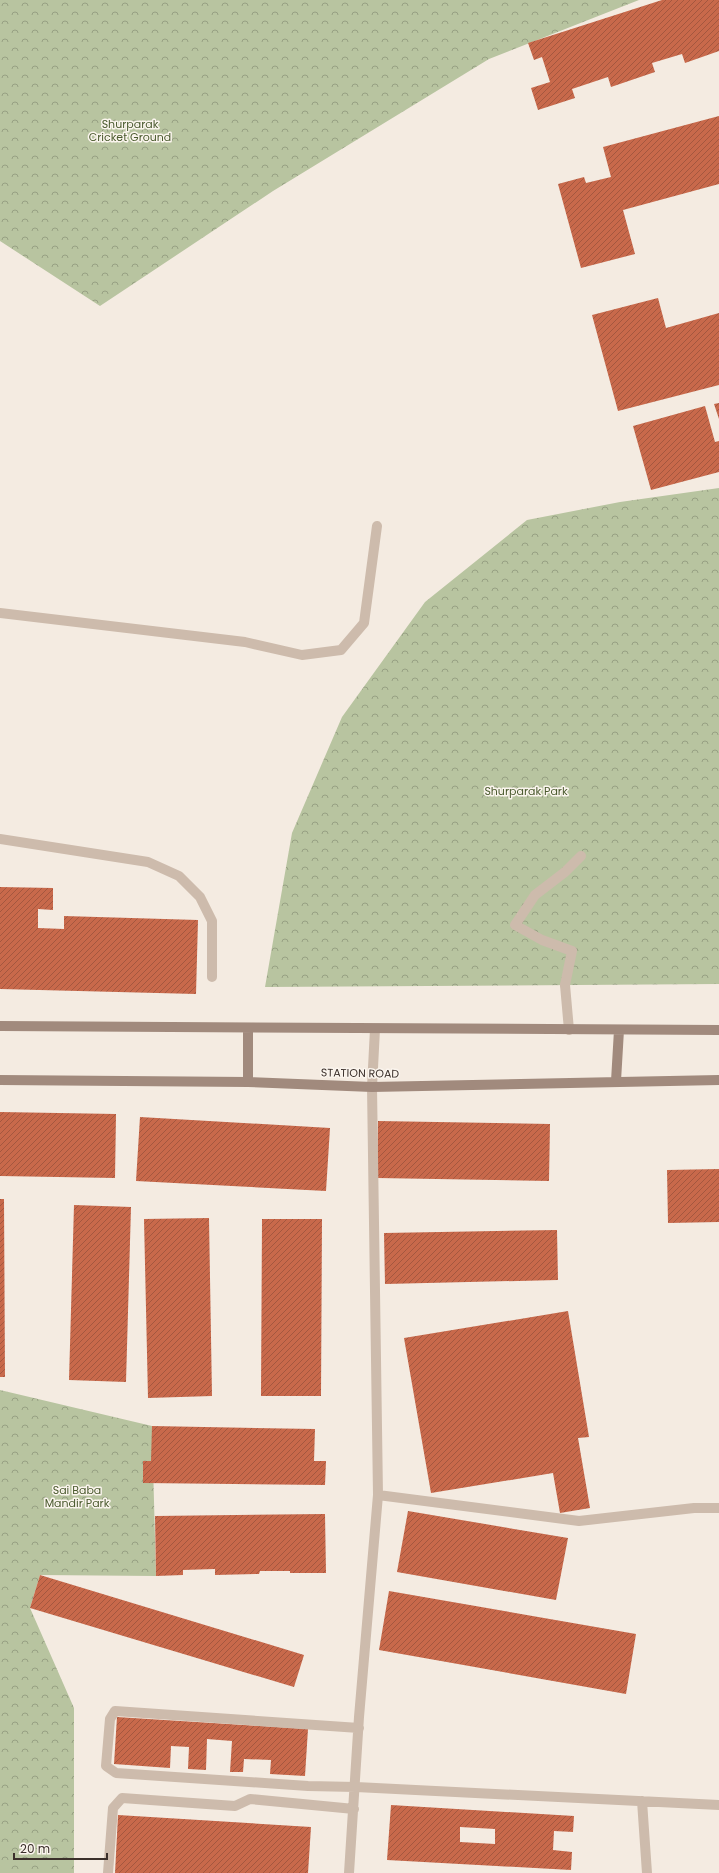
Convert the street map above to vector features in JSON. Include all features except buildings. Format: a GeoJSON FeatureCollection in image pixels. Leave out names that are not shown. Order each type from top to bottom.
{"type":"FeatureCollection","features":[{"type":"Feature","properties":{"kind":"main road"},"geometry":{"type":"LineString","coordinates":[[0,1026],[719,1030]]}},
{"type":"Feature","properties":{"kind":"main road"},"geometry":{"type":"LineString","coordinates":[[248,1028],[248,1082]]}},
{"type":"Feature","properties":{"kind":"main road"},"geometry":{"type":"LineString","coordinates":[[616,1081],[619,1030]]}},
{"type":"Feature","properties":{"kind":"main road","name":"STATION ROAD"},"geometry":{"type":"LineString","coordinates":[[0,1080],[248,1082],[372,1087],[719,1080]]}},
{"type":"Feature","properties":{"kind":"street"},"geometry":{"type":"LineString","coordinates":[[0,613],[244,642],[302,655],[341,650],[364,623],[376,526]]}},
{"type":"Feature","properties":{"kind":"street"},"geometry":{"type":"LineString","coordinates":[[0,839],[148,862],[179,876],[200,897],[212,921],[212,977]]}},
{"type":"Feature","properties":{"kind":"street"},"geometry":{"type":"LineString","coordinates":[[569,1030],[565,985],[572,952],[542,940],[515,925],[535,895],[566,872],[582,856]]}},
{"type":"Feature","properties":{"kind":"street"},"geometry":{"type":"LineString","coordinates":[[349,1873],[378,1495],[372,1087],[375,1029]]}},
{"type":"Feature","properties":{"kind":"street"},"geometry":{"type":"LineString","coordinates":[[378,1495],[579,1521],[694,1508],[719,1508]]}},
{"type":"Feature","properties":{"kind":"street"},"geometry":{"type":"LineString","coordinates":[[359,1728],[115,1711],[110,1719],[106,1766],[116,1773],[308,1786],[356,1786],[719,1805]]}},
{"type":"Feature","properties":{"kind":"street"},"geometry":{"type":"LineString","coordinates":[[108,1873],[113,1808],[122,1798],[235,1806],[250,1799],[354,1808]]}},
{"type":"Feature","properties":{"kind":"street"},"geometry":{"type":"LineString","coordinates":[[642,1801],[647,1873]]}},
{"type":"Feature","properties":{"kind":"green space","name":"Shurparak Cricket Ground"},"geometry":{"type":"Polygon","coordinates":[[[0,0],[639,0],[489,59],[273,191],[100,306],[0,241],[0,0]]]}},
{"type":"Feature","properties":{"kind":"green space","name":"Shurparak Park"},"geometry":{"type":"Polygon","coordinates":[[[719,488],[719,984],[265,987],[292,833],[342,717],[425,602],[527,520],[620,502],[719,488]]]}},
{"type":"Feature","properties":{"kind":"green space","name":"Sai Baba Mandir Park"},"geometry":{"type":"Polygon","coordinates":[[[0,1390],[152,1426],[156,1576],[40,1575],[30,1608],[74,1708],[74,1873],[0,1873],[0,1390]]]}}]}
